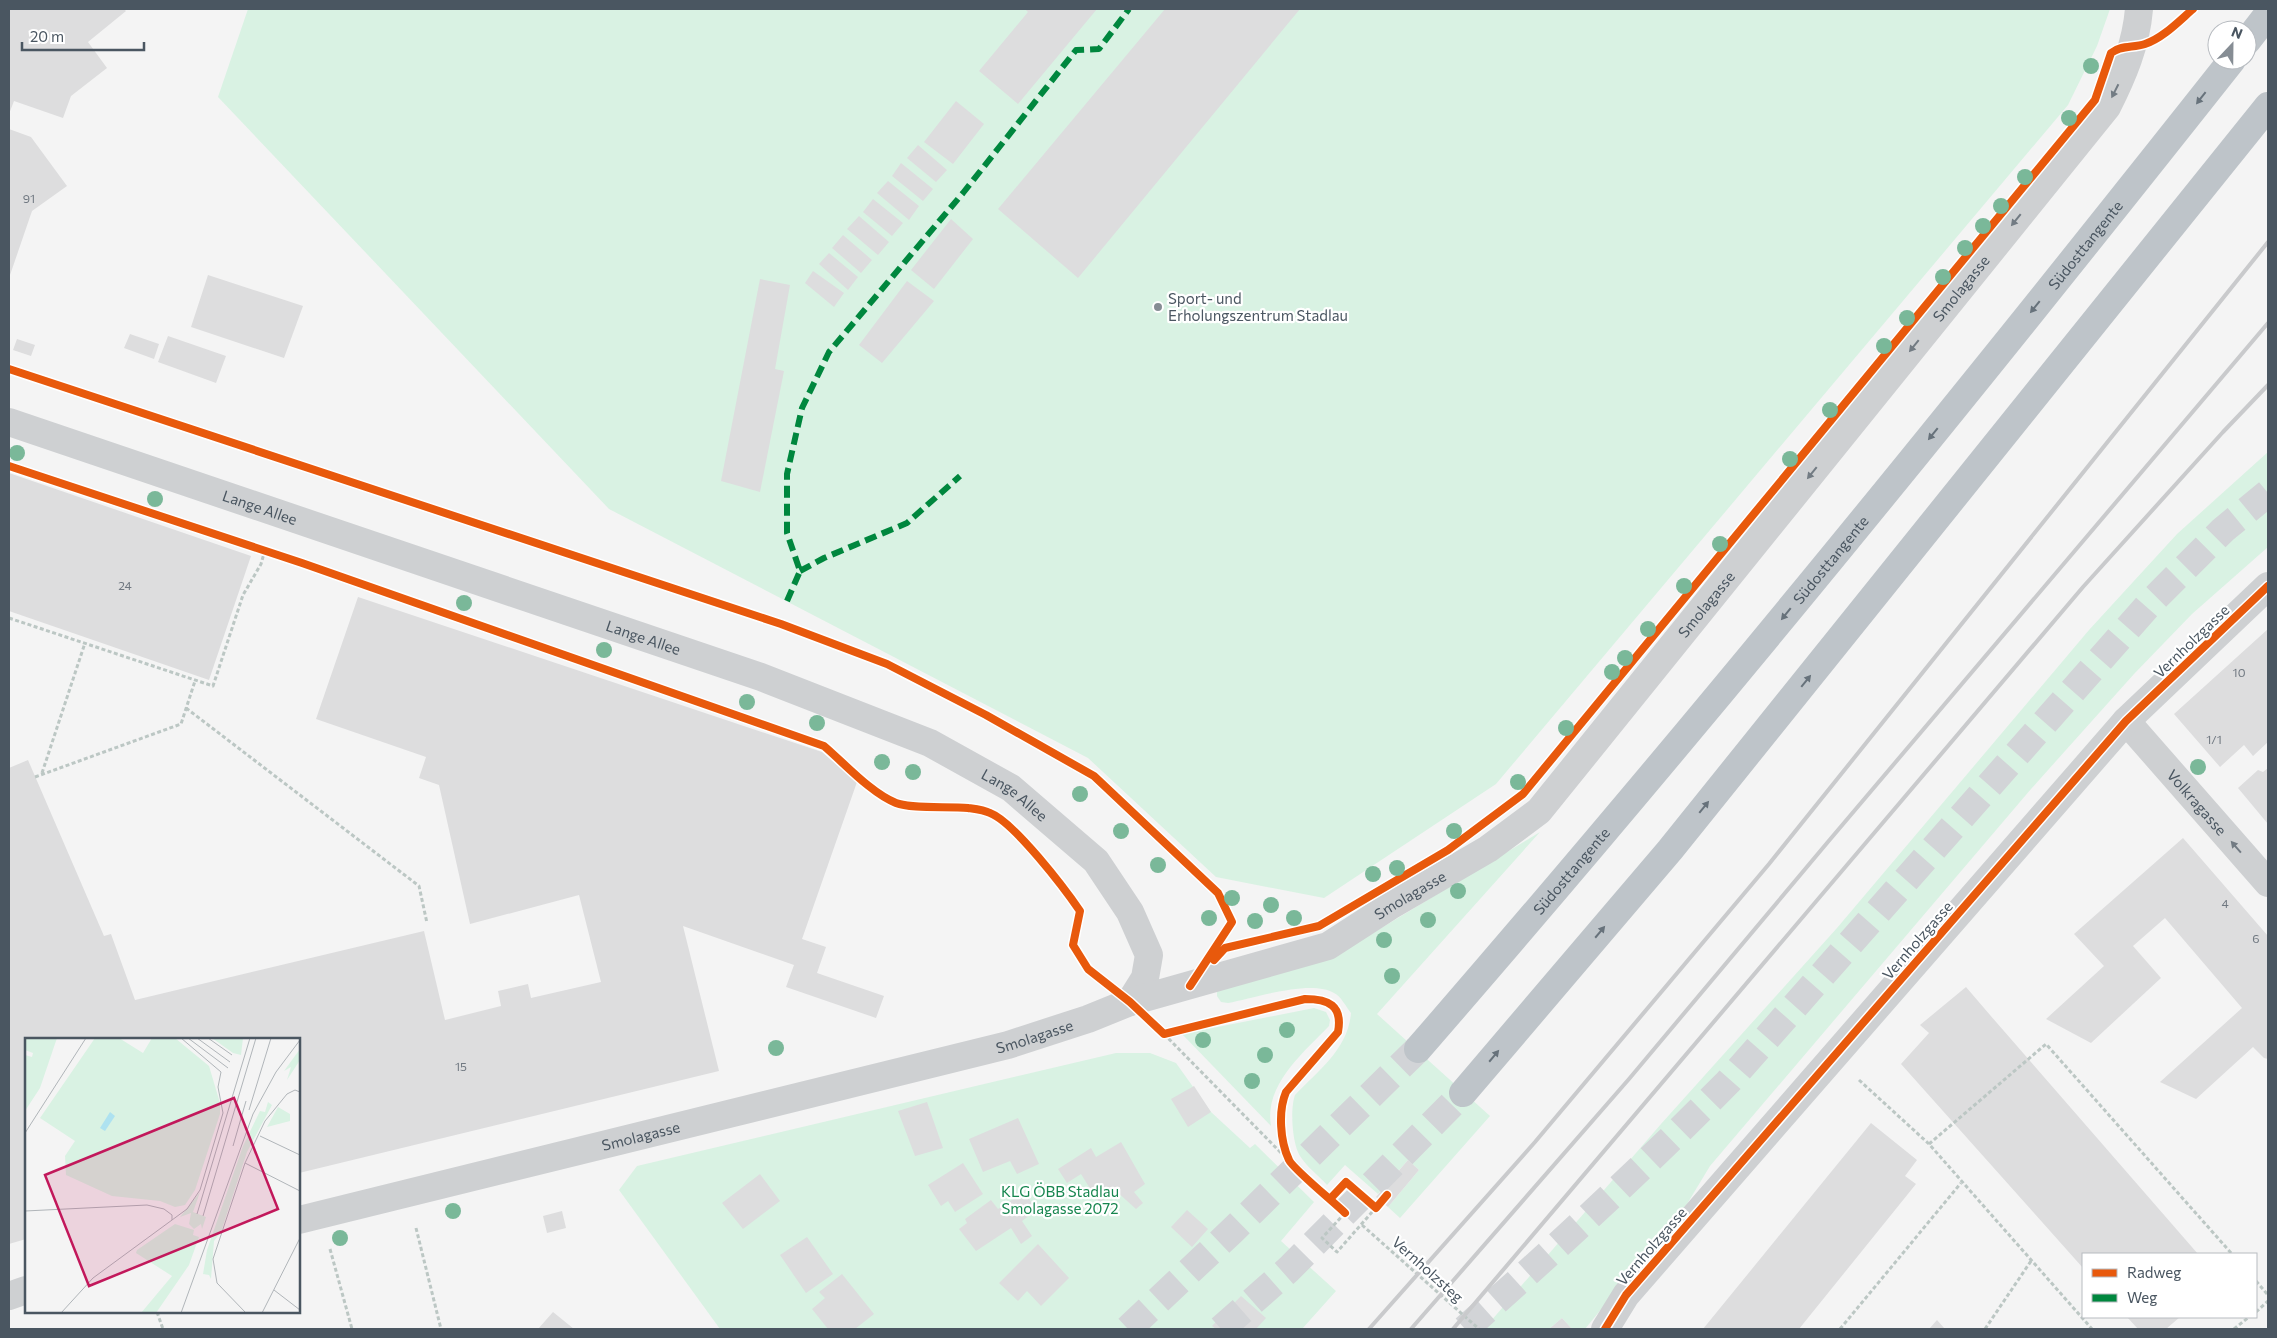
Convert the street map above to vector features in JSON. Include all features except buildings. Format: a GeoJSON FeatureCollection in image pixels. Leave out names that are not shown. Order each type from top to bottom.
{"type":"FeatureCollection","features":[{"type":"Feature","properties":{"kind":"highway"},"geometry":{"type":"LineString","coordinates":[[2257,28],[2268,14]]}},
{"type":"Feature","properties":{"kind":"highway","name":"Südosttangente"},"geometry":{"type":"LineString","coordinates":[[1418,1049],[1560,886],[1710,707],[1921,449],[2224,70]]}},
{"type":"Feature","properties":{"kind":"highway"},"geometry":{"type":"LineString","coordinates":[[1463,1093],[1670,850],[2268,106]]}},
{"type":"Feature","properties":{"kind":"street","name":"Smolagasse"},"geometry":{"type":"LineString","coordinates":[[310,1218],[1008,1045],[1088,1019],[1130,1002],[1328,946],[1390,906],[1488,849],[1539,811],[2107,107],[2126,68],[2133,46],[2139,9]]}},
{"type":"Feature","properties":{"kind":"street","name":"Lange Allee"},"geometry":{"type":"LineString","coordinates":[[9,422],[761,677],[930,743],[1011,788],[1096,861],[1130,912],[1149,955],[1146,978],[1130,1002]]}},
{"type":"Feature","properties":{"kind":"street","name":"Vernholzgasse"},"geometry":{"type":"LineString","coordinates":[[1605,1329],[1626,1295],[2126,721],[2268,586]]}},
{"type":"Feature","properties":{"kind":"street","name":"Volkragasse"},"geometry":{"type":"LineString","coordinates":[[2126,721],[2268,883]]}},
{"type":"Feature","properties":{"kind":"street"},"geometry":{"type":"LineString","coordinates":[[9,1296],[25,1290]]}},
{"type":"Feature","properties":{"kind":"path"},"geometry":{"type":"LineString","coordinates":[[255,547],[274,553]]}},
{"type":"Feature","properties":{"kind":"path"},"geometry":{"type":"LineString","coordinates":[[9,618],[213,686],[243,595],[261,564],[264,550]]}},
{"type":"Feature","properties":{"kind":"path"},"geometry":{"type":"LineString","coordinates":[[42,774],[84,643]]}},
{"type":"Feature","properties":{"kind":"path"},"geometry":{"type":"LineString","coordinates":[[35,777],[181,724],[195,681]]}},
{"type":"Feature","properties":{"kind":"path"},"geometry":{"type":"LineString","coordinates":[[186,708],[419,886],[427,923]]}},
{"type":"Feature","properties":{"kind":"path"},"geometry":{"type":"LineString","coordinates":[[1130,1002],[1296,1167]]}},
{"type":"Feature","properties":{"kind":"path"},"geometry":{"type":"LineString","coordinates":[[1164,1034],[1173,1032]]}},
{"type":"Feature","properties":{"kind":"path"},"geometry":{"type":"LineString","coordinates":[[1929,1144],[2046,1044],[2231,1253]]}},
{"type":"Feature","properties":{"kind":"path"},"geometry":{"type":"LineString","coordinates":[[1856,1077],[1929,1144],[1961,1183],[2082,1318]]}},
{"type":"Feature","properties":{"kind":"path"},"geometry":{"type":"LineString","coordinates":[[1285,1145],[1289,1161]]}},
{"type":"Feature","properties":{"kind":"path"},"geometry":{"type":"LineString","coordinates":[[1840,1329],[1961,1183]]}},
{"type":"Feature","properties":{"kind":"path"},"geometry":{"type":"LineString","coordinates":[[408,1193],[441,1329]]}},
{"type":"Feature","properties":{"kind":"path"},"geometry":{"type":"LineString","coordinates":[[1368,1202],[1376,1208],[1387,1195]]}},
{"type":"Feature","properties":{"kind":"path"},"geometry":{"type":"LineString","coordinates":[[1343,1211],[1322,1238],[1337,1252],[1387,1195]]}},
{"type":"Feature","properties":{"kind":"path"},"geometry":{"type":"LineString","coordinates":[[310,1218],[352,1329]]}},
{"type":"Feature","properties":{"kind":"path"},"geometry":{"type":"LineString","coordinates":[[1985,1329],[2032,1261]]}},
{"type":"Feature","properties":{"kind":"path"},"geometry":{"type":"LineString","coordinates":[[2257,1282],[2268,1295]]}},
{"type":"Feature","properties":{"kind":"path"},"geometry":{"type":"LineString","coordinates":[[2257,1311],[2268,1301]]}},
{"type":"Feature","properties":{"kind":"path"},"geometry":{"type":"LineString","coordinates":[[157,1313],[163,1329]]}},
{"type":"Feature","properties":{"kind":"path"},"geometry":{"type":"LineString","coordinates":[[2082,1318],[2092,1329]]}},
{"type":"Feature","properties":{"kind":"path"},"geometry":{"type":"LineString","coordinates":[[2234,1329],[2249,1318]]}},
{"type":"Feature","properties":{"kind":"green space","name":"Sport- und Erholungszentrum Stadlau"},"geometry":{"type":"Polygon","coordinates":[[[248,9],[2110,9],[2097,46],[2068,105],[1496,784],[1324,898],[1216,877],[1088,758],[609,509],[218,97],[248,9]]]}},
{"type":"Feature","properties":{"kind":"green space"},"geometry":{"type":"Polygon","coordinates":[[[2268,452],[2268,547],[2192,614],[2134,674],[2031,789],[1710,1166],[1687,1204],[1585,1329],[1572,1329],[1562,1318],[1549,1329],[1484,1329],[1661,1124],[1837,928],[2089,630],[2177,534],[2268,452]]]}},
{"type":"Feature","properties":{"kind":"green space"},"geometry":{"type":"Polygon","coordinates":[[[1540,832],[1377,1014],[1490,1116],[1400,1218],[1388,1207],[1419,1170],[1408,1160],[1378,1194],[1345,1165],[1327,1185],[1306,1164],[1297,1150],[1293,1126],[1293,1101],[1295,1095],[1322,1068],[1338,1048],[1349,1026],[1351,1013],[1339,997],[1324,989],[1312,988],[1282,991],[1228,1003],[1221,1002],[1217,996],[1217,987],[1340,953],[1540,832]]]}},
{"type":"Feature","properties":{"kind":"green space"},"geometry":{"type":"Polygon","coordinates":[[[1314,1008],[1326,1012],[1330,1020],[1329,1026],[1297,1059],[1279,1083],[1270,1111],[1271,1126],[1182,1034],[1314,1008]]]}},
{"type":"Feature","properties":{"kind":"green space","name":"KLG ÖBB Stadlau Smolagasse 2072"},"geometry":{"type":"Polygon","coordinates":[[[1116,1053],[1150,1053],[1176,1063],[1211,1112],[1250,1148],[1255,1144],[1314,1202],[1281,1241],[1336,1291],[1302,1329],[720,1329],[619,1190],[637,1166],[1116,1053]]]}},
{"type":"Feature","properties":{"kind":"tunnel"},"geometry":{"type":"LineString","coordinates":[[1465,1329],[1598,1208],[1728,1082],[2151,602],[2223,530],[2268,493]]}},
{"type":"Feature","properties":{"kind":"tunnel"},"geometry":{"type":"LineString","coordinates":[[1128,1329],[1232,1231],[1418,1049]]}},
{"type":"Feature","properties":{"kind":"tunnel"},"geometry":{"type":"LineString","coordinates":[[1221,1329],[1289,1269],[1463,1093]]}},
{"type":"Feature","properties":{"kind":"railway"},"geometry":{"type":"LineString","coordinates":[[1369,1329],[1535,1142],[1769,864],[2268,242]]}},
{"type":"Feature","properties":{"kind":"railway"},"geometry":{"type":"LineString","coordinates":[[1411,1329],[1629,1079],[2268,323]]}},
{"type":"Feature","properties":{"kind":"railway"},"geometry":{"type":"LineString","coordinates":[[1453,1329],[2083,587],[2268,385]]}},
{"type":"Feature","properties":{"kind":"marked path"},"geometry":{"type":"LineString","coordinates":[[787,601],[800,571],[787,533],[787,474],[802,408],[829,352],[963,193],[1076,50],[1099,49],[1129,9]]}},
{"type":"Feature","properties":{"kind":"marked path"},"geometry":{"type":"LineString","coordinates":[[800,571],[824,558],[907,523],[960,476]]}},
{"type":"Feature","properties":{"kind":"cycle path"},"geometry":{"type":"LineString","coordinates":[[1214,960],[1225,948],[1319,926],[1448,850],[1523,794],[2095,100],[2111,53],[2115,50],[2141,45],[2158,38],[2193,9]]}},
{"type":"Feature","properties":{"kind":"cycle path"},"geometry":{"type":"LineString","coordinates":[[9,369],[781,624],[887,664],[986,715],[1094,776],[1218,893],[1232,922],[1190,986]]}},
{"type":"Feature","properties":{"kind":"cycle path"},"geometry":{"type":"LineString","coordinates":[[9,466],[302,563],[824,746],[868,785],[896,803],[920,807],[968,808],[990,813],[1000,819],[1025,842],[1080,911],[1073,945],[1088,969],[1130,1002],[1164,1034],[1305,999],[1321,1000],[1332,1005],[1338,1015],[1338,1032],[1286,1092],[1283,1100],[1281,1126],[1289,1160],[1345,1213]]}},
{"type":"Feature","properties":{"kind":"cycle path"},"geometry":{"type":"LineString","coordinates":[[1605,1329],[1626,1295],[2126,721],[2268,586]]}},
{"type":"Feature","properties":{"kind":"cycle path"},"geometry":{"type":"LineString","coordinates":[[1330,1199],[1346,1182],[1376,1208],[1387,1195]]}},
{"type":"Feature","properties":{"kind":"place","name":"Sport- und Erholungszentrum Stadlau"},"geometry":{"type":"Point","coordinates":[1158,307]}}]}
